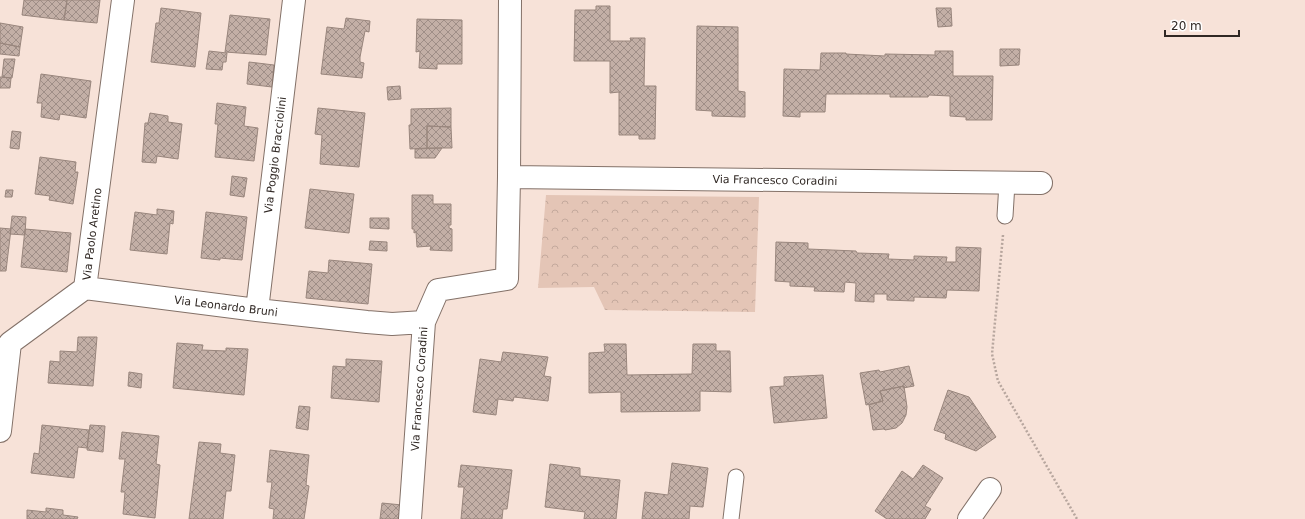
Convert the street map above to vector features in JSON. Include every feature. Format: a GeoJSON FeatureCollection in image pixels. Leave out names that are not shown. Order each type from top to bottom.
{"type":"FeatureCollection","features":[{"type":"Feature","properties":{"kind":"street","name":"Via Paolo Aretino"},"geometry":{"type":"LineString","coordinates":[[0,431],[10,343],[85,288],[123,0]]}},
{"type":"Feature","properties":{"kind":"street","name":"Via Poggio Bracciolini"},"geometry":{"type":"LineString","coordinates":[[257,310],[294,0]]}},
{"type":"Feature","properties":{"kind":"street","name":"Via Francesco Coradini"},"geometry":{"type":"LineString","coordinates":[[410,519],[424,322],[438,290],[507,279],[510,0]]}},
{"type":"Feature","properties":{"kind":"street","name":"Via Francesco Coradini"},"geometry":{"type":"LineString","coordinates":[[509,177],[1041,183]]}},
{"type":"Feature","properties":{"kind":"street","name":"Via Leonardo Bruni"},"geometry":{"type":"LineString","coordinates":[[85,288],[257,310],[367,322],[392,324],[424,322]]}},
{"type":"Feature","properties":{"kind":"street"},"geometry":{"type":"LineString","coordinates":[[969,519],[990,489]]}},
{"type":"Feature","properties":{"kind":"lane"},"geometry":{"type":"LineString","coordinates":[[1005,216],[1007,183]]}},
{"type":"Feature","properties":{"kind":"lane"},"geometry":{"type":"LineString","coordinates":[[731,519],[736,477]]}},
{"type":"Feature","properties":{"kind":"path"},"geometry":{"type":"LineString","coordinates":[[1005,216],[992,354],[998,381],[1077,519]]}},
{"type":"Feature","properties":{"kind":"green space"},"geometry":{"type":"Polygon","coordinates":[[[546,195],[759,197],[755,312],[605,310],[594,287],[538,288],[546,195]]]}},
{"type":"Feature","properties":{"kind":"building"},"geometry":{"type":"Polygon","coordinates":[[[24,0],[67,0],[64,20],[22,15],[24,0]]]}},
{"type":"Feature","properties":{"kind":"building"},"geometry":{"type":"Polygon","coordinates":[[[67,0],[100,0],[97,23],[64,20],[67,0]]]}},
{"type":"Feature","properties":{"kind":"building"},"geometry":{"type":"Polygon","coordinates":[[[596,6],[610,6],[610,41],[631,41],[630,38],[645,38],[644,86],[656,86],[655,139],[639,139],[639,135],[619,135],[619,92],[610,93],[610,61],[574,61],[575,10],[596,10],[596,6]]]}},
{"type":"Feature","properties":{"kind":"building"},"geometry":{"type":"Polygon","coordinates":[[[161,8],[201,13],[195,67],[151,62],[156,23],[159,23],[161,8]]]}},
{"type":"Feature","properties":{"kind":"building"},"geometry":{"type":"Polygon","coordinates":[[[936,8],[951,8],[952,26],[938,27],[936,8]]]}},
{"type":"Feature","properties":{"kind":"building"},"geometry":{"type":"Polygon","coordinates":[[[230,15],[270,19],[266,55],[225,52],[230,15]]]}},
{"type":"Feature","properties":{"kind":"building"},"geometry":{"type":"Polygon","coordinates":[[[346,18],[370,21],[369,32],[365,31],[360,57],[360,62],[364,63],[362,78],[321,74],[327,27],[344,29],[346,18]]]}},
{"type":"Feature","properties":{"kind":"building"},"geometry":{"type":"Polygon","coordinates":[[[417,19],[462,20],[462,64],[437,64],[437,69],[419,68],[420,51],[416,52],[417,19]]]}},
{"type":"Feature","properties":{"kind":"building"},"geometry":{"type":"Polygon","coordinates":[[[0,23],[23,27],[20,47],[0,43],[0,23]]]}},
{"type":"Feature","properties":{"kind":"building"},"geometry":{"type":"Polygon","coordinates":[[[697,26],[738,27],[738,91],[745,92],[745,117],[712,116],[712,111],[696,110],[697,26]]]}},
{"type":"Feature","properties":{"kind":"building"},"geometry":{"type":"Polygon","coordinates":[[[0,43],[20,47],[19,56],[0,54],[0,43]]]}},
{"type":"Feature","properties":{"kind":"building"},"geometry":{"type":"Polygon","coordinates":[[[1000,49],[1020,49],[1019,65],[1000,66],[1000,49]]]}},
{"type":"Feature","properties":{"kind":"building"},"geometry":{"type":"Polygon","coordinates":[[[209,51],[227,53],[226,62],[223,62],[222,70],[206,69],[209,51]]]}},
{"type":"Feature","properties":{"kind":"building"},"geometry":{"type":"Polygon","coordinates":[[[935,51],[953,51],[953,76],[993,76],[992,120],[966,120],[966,117],[950,116],[950,96],[929,95],[928,97],[890,97],[890,94],[826,94],[825,112],[800,112],[800,117],[783,116],[784,69],[820,70],[821,53],[885,56],[885,54],[935,55],[935,51]]]}},
{"type":"Feature","properties":{"kind":"building"},"geometry":{"type":"Polygon","coordinates":[[[4,59],[15,59],[12,78],[2,77],[4,59]]]}},
{"type":"Feature","properties":{"kind":"building"},"geometry":{"type":"Polygon","coordinates":[[[249,62],[274,65],[272,87],[247,84],[249,62]]]}},
{"type":"Feature","properties":{"kind":"building"},"geometry":{"type":"Polygon","coordinates":[[[41,74],[91,81],[86,118],[60,114],[59,120],[41,117],[42,103],[37,103],[41,74]]]}},
{"type":"Feature","properties":{"kind":"building"},"geometry":{"type":"Polygon","coordinates":[[[0,77],[11,78],[10,88],[0,88],[0,77]]]}},
{"type":"Feature","properties":{"kind":"building"},"geometry":{"type":"Polygon","coordinates":[[[400,86],[401,99],[388,100],[387,87],[400,86]]]}},
{"type":"Feature","properties":{"kind":"building"},"geometry":{"type":"Polygon","coordinates":[[[217,103],[246,107],[244,126],[258,128],[254,161],[215,157],[218,124],[215,124],[217,103]]]}},
{"type":"Feature","properties":{"kind":"building"},"geometry":{"type":"Polygon","coordinates":[[[318,108],[365,113],[359,167],[320,164],[322,135],[315,134],[318,108]]]}},
{"type":"Feature","properties":{"kind":"building"},"geometry":{"type":"Polygon","coordinates":[[[451,108],[451,127],[427,126],[427,148],[410,149],[409,125],[411,125],[411,109],[451,108]]]}},
{"type":"Feature","properties":{"kind":"building"},"geometry":{"type":"Polygon","coordinates":[[[150,113],[168,116],[168,122],[182,124],[178,159],[157,156],[156,163],[142,162],[145,123],[148,123],[150,113]]]}},
{"type":"Feature","properties":{"kind":"building"},"geometry":{"type":"Polygon","coordinates":[[[427,126],[451,127],[452,148],[427,148],[427,126]]]}},
{"type":"Feature","properties":{"kind":"building"},"geometry":{"type":"Polygon","coordinates":[[[12,131],[21,132],[19,149],[10,148],[12,131]]]}},
{"type":"Feature","properties":{"kind":"building"},"geometry":{"type":"Polygon","coordinates":[[[442,148],[435,158],[415,158],[415,149],[442,148]]]}},
{"type":"Feature","properties":{"kind":"building"},"geometry":{"type":"Polygon","coordinates":[[[40,157],[76,162],[75,172],[78,172],[73,204],[49,200],[50,196],[35,194],[40,157]]]}},
{"type":"Feature","properties":{"kind":"building"},"geometry":{"type":"Polygon","coordinates":[[[232,176],[247,178],[244,197],[230,195],[232,176]]]}},
{"type":"Feature","properties":{"kind":"building"},"geometry":{"type":"Polygon","coordinates":[[[310,189],[354,194],[349,233],[305,228],[310,189]]]}},
{"type":"Feature","properties":{"kind":"building"},"geometry":{"type":"Polygon","coordinates":[[[6,190],[13,190],[12,197],[5,197],[6,190]]]}},
{"type":"Feature","properties":{"kind":"building"},"geometry":{"type":"Polygon","coordinates":[[[412,195],[433,195],[433,204],[451,204],[451,225],[449,225],[449,228],[452,229],[452,251],[430,250],[431,246],[417,247],[416,232],[414,233],[414,229],[412,229],[412,195]]]}},
{"type":"Feature","properties":{"kind":"building"},"geometry":{"type":"Polygon","coordinates":[[[157,209],[174,211],[173,224],[170,223],[167,254],[130,250],[135,212],[157,215],[157,209]]]}},
{"type":"Feature","properties":{"kind":"building"},"geometry":{"type":"Polygon","coordinates":[[[206,212],[247,217],[242,260],[201,258],[206,212]]]}},
{"type":"Feature","properties":{"kind":"building"},"geometry":{"type":"Polygon","coordinates":[[[12,216],[26,217],[25,235],[10,234],[12,216]]]}},
{"type":"Feature","properties":{"kind":"building"},"geometry":{"type":"Polygon","coordinates":[[[370,218],[389,218],[389,229],[370,228],[370,218]]]}},
{"type":"Feature","properties":{"kind":"building"},"geometry":{"type":"Polygon","coordinates":[[[0,228],[11,229],[6,271],[0,271],[0,228]]]}},
{"type":"Feature","properties":{"kind":"building"},"geometry":{"type":"Polygon","coordinates":[[[25,229],[71,233],[67,272],[21,267],[25,229]]]}},
{"type":"Feature","properties":{"kind":"building"},"geometry":{"type":"Polygon","coordinates":[[[370,241],[387,242],[387,251],[369,250],[370,241]]]}},
{"type":"Feature","properties":{"kind":"building"},"geometry":{"type":"Polygon","coordinates":[[[776,242],[808,243],[808,249],[889,254],[888,259],[914,260],[914,256],[947,257],[946,262],[956,262],[956,247],[981,248],[979,291],[947,290],[946,298],[914,297],[914,301],[887,300],[887,294],[874,294],[874,302],[855,301],[856,283],[845,282],[844,292],[814,291],[815,287],[790,286],[790,282],[775,281],[776,242]]]}},
{"type":"Feature","properties":{"kind":"building"},"geometry":{"type":"Polygon","coordinates":[[[329,260],[372,264],[368,304],[306,298],[309,271],[328,273],[329,260]]]}},
{"type":"Feature","properties":{"kind":"building"},"geometry":{"type":"Polygon","coordinates":[[[78,337],[97,337],[93,386],[48,383],[50,361],[60,362],[60,351],[77,352],[78,337]]]}},
{"type":"Feature","properties":{"kind":"building"},"geometry":{"type":"Polygon","coordinates":[[[177,343],[203,345],[202,350],[226,351],[226,348],[248,349],[244,395],[173,388],[177,343]]]}},
{"type":"Feature","properties":{"kind":"building"},"geometry":{"type":"Polygon","coordinates":[[[604,344],[626,344],[627,375],[692,374],[693,344],[716,344],[716,351],[730,351],[731,392],[700,391],[700,411],[621,412],[621,392],[589,393],[589,353],[605,352],[604,344]]]}},
{"type":"Feature","properties":{"kind":"building"},"geometry":{"type":"Polygon","coordinates":[[[503,352],[548,357],[544,376],[551,377],[548,401],[514,397],[513,401],[498,399],[496,415],[473,412],[480,359],[501,362],[503,352]]]}},
{"type":"Feature","properties":{"kind":"building"},"geometry":{"type":"Polygon","coordinates":[[[346,359],[382,361],[379,402],[331,398],[333,366],[346,367],[346,359]]]}},
{"type":"Feature","properties":{"kind":"building"},"geometry":{"type":"Polygon","coordinates":[[[909,366],[914,386],[903,388],[904,386],[880,391],[883,401],[866,405],[860,373],[879,370],[880,372],[909,366]]]}},
{"type":"Feature","properties":{"kind":"building"},"geometry":{"type":"Polygon","coordinates":[[[129,372],[142,374],[141,388],[128,386],[129,372]]]}},
{"type":"Feature","properties":{"kind":"building"},"geometry":{"type":"Polygon","coordinates":[[[823,375],[827,418],[774,423],[770,387],[784,386],[784,377],[823,375]]]}},
{"type":"Feature","properties":{"kind":"building"},"geometry":{"type":"Polygon","coordinates":[[[904,386],[907,407],[906,415],[902,423],[896,428],[873,430],[869,405],[883,401],[880,391],[904,386]]]}},
{"type":"Feature","properties":{"kind":"building"},"geometry":{"type":"Polygon","coordinates":[[[948,390],[969,397],[996,437],[976,451],[945,439],[946,434],[934,430],[948,390]]]}},
{"type":"Feature","properties":{"kind":"building"},"geometry":{"type":"Polygon","coordinates":[[[299,406],[310,407],[308,430],[296,428],[299,406]]]}},
{"type":"Feature","properties":{"kind":"building"},"geometry":{"type":"Polygon","coordinates":[[[42,425],[89,430],[87,448],[78,447],[74,478],[31,473],[34,453],[39,454],[42,425]]]}},
{"type":"Feature","properties":{"kind":"building"},"geometry":{"type":"Polygon","coordinates":[[[90,425],[105,426],[103,452],[87,450],[90,425]]]}},
{"type":"Feature","properties":{"kind":"building"},"geometry":{"type":"Polygon","coordinates":[[[122,432],[159,436],[156,464],[160,465],[155,518],[123,514],[125,492],[121,492],[125,459],[119,459],[122,432]]]}},
{"type":"Feature","properties":{"kind":"building"},"geometry":{"type":"Polygon","coordinates":[[[199,442],[221,444],[220,453],[235,455],[231,491],[226,491],[223,519],[189,519],[199,442]]]}},
{"type":"Feature","properties":{"kind":"building"},"geometry":{"type":"Polygon","coordinates":[[[270,450],[309,455],[306,485],[309,486],[304,519],[273,519],[274,509],[269,508],[272,482],[267,482],[270,450]]]}},
{"type":"Feature","properties":{"kind":"building"},"geometry":{"type":"Polygon","coordinates":[[[672,463],[708,468],[703,507],[690,506],[689,519],[642,519],[645,492],[668,495],[672,463]]]}},
{"type":"Feature","properties":{"kind":"building"},"geometry":{"type":"Polygon","coordinates":[[[550,464],[580,468],[580,476],[620,480],[616,519],[584,519],[585,512],[545,507],[550,464]]]}},
{"type":"Feature","properties":{"kind":"building"},"geometry":{"type":"Polygon","coordinates":[[[461,465],[512,470],[507,509],[503,509],[502,519],[461,519],[464,487],[458,487],[461,465]]]}},
{"type":"Feature","properties":{"kind":"building"},"geometry":{"type":"Polygon","coordinates":[[[923,465],[943,478],[925,506],[931,509],[925,519],[887,519],[875,511],[902,471],[913,479],[923,465]]]}},
{"type":"Feature","properties":{"kind":"building"},"geometry":{"type":"Polygon","coordinates":[[[382,503],[402,505],[400,519],[380,519],[382,503]]]}},
{"type":"Feature","properties":{"kind":"building"},"geometry":{"type":"Polygon","coordinates":[[[46,508],[63,510],[63,515],[78,517],[77,519],[27,519],[27,510],[46,512],[46,508]]]}}]}
